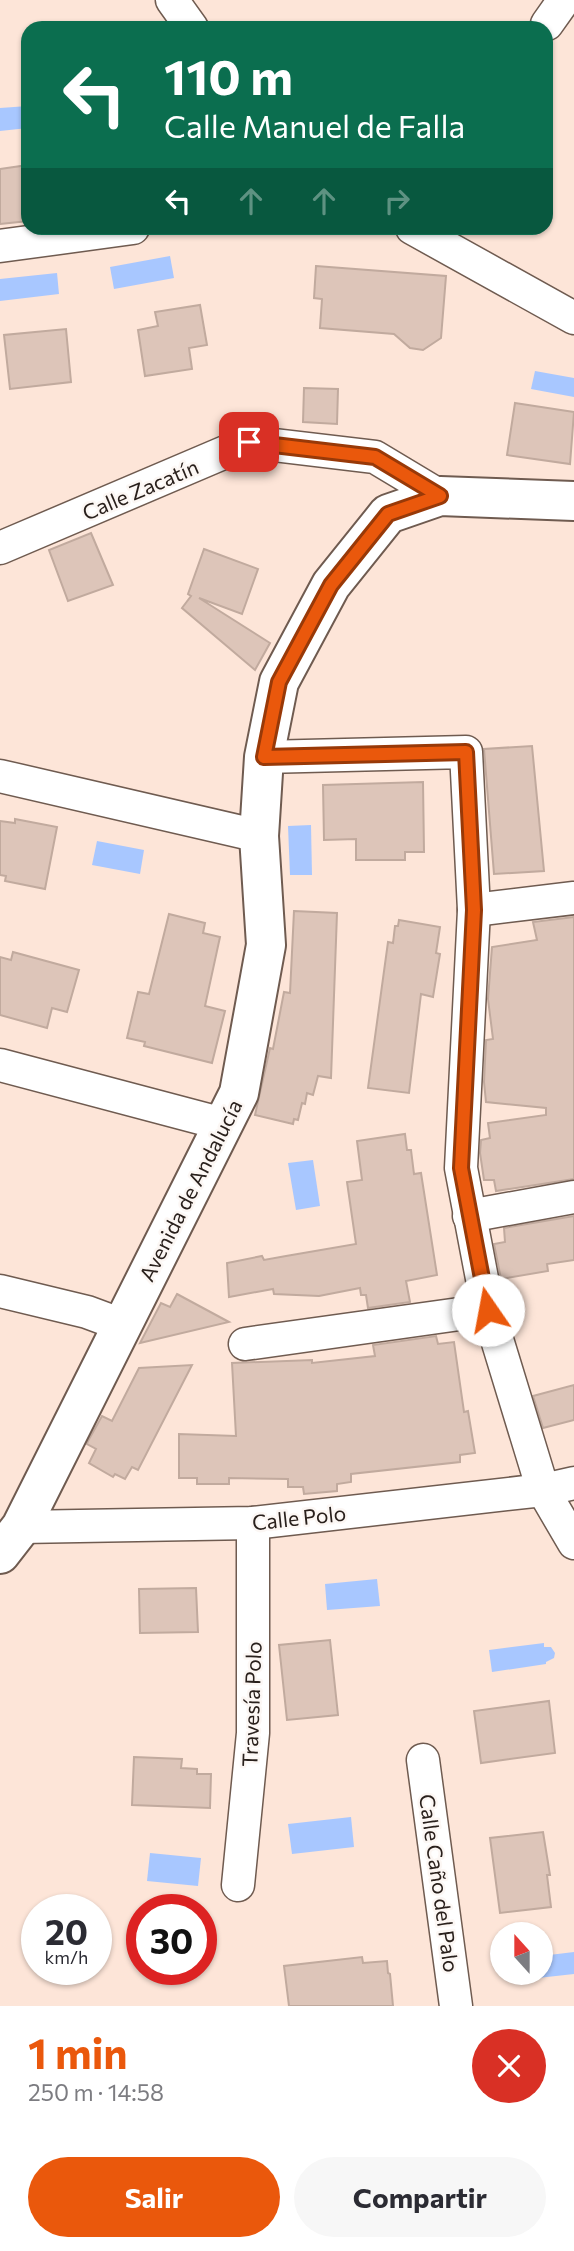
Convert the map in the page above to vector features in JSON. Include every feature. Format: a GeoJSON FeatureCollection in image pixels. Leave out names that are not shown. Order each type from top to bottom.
{"type":"FeatureCollection","features":[{"type":"Feature","properties":{"kind":"street"},"geometry":{"type":"LineString","coordinates":[[172,0],[187,21]]}},
{"type":"Feature","properties":{"kind":"street"},"geometry":{"type":"LineString","coordinates":[[0,246],[81,235]]}},
{"type":"Feature","properties":{"kind":"street"},"geometry":{"type":"LineString","coordinates":[[425,235],[574,318]]}},
{"type":"Feature","properties":{"kind":"street","name":"Calle Zacatín"},"geometry":{"type":"LineString","coordinates":[[0,548],[249,442],[375,457],[440,496]]}},
{"type":"Feature","properties":{"kind":"street","name":"Avenida de Andalucía"},"geometry":{"type":"LineString","coordinates":[[11,1541],[239,1093],[266,945],[259,836],[264,757],[279,682],[331,585],[388,514],[440,496],[574,501]]}},
{"type":"Feature","properties":{"kind":"street"},"geometry":{"type":"LineString","coordinates":[[264,757],[466,752],[474,910],[461,1168],[488,1310],[543,1490],[574,1543]]}},
{"type":"Feature","properties":{"kind":"street"},"geometry":{"type":"LineString","coordinates":[[0,776],[259,836]]}},
{"type":"Feature","properties":{"kind":"street"},"geometry":{"type":"LineString","coordinates":[[474,910],[574,898]]}},
{"type":"Feature","properties":{"kind":"street"},"geometry":{"type":"LineString","coordinates":[[0,1065],[223,1124]]}},
{"type":"Feature","properties":{"kind":"street"},"geometry":{"type":"LineString","coordinates":[[469,1216],[574,1197]]}},
{"type":"Feature","properties":{"kind":"street"},"geometry":{"type":"LineString","coordinates":[[0,1291],[87,1312],[122,1325]]}},
{"type":"Feature","properties":{"kind":"street"},"geometry":{"type":"LineString","coordinates":[[245,1344],[488,1310]]}},
{"type":"Feature","properties":{"kind":"street","name":"Calle Polo"},"geometry":{"type":"LineString","coordinates":[[11,1541],[253,1523],[543,1490],[574,1483]]}},
{"type":"Feature","properties":{"kind":"street","name":"Travesía Polo"},"geometry":{"type":"LineString","coordinates":[[238,1885],[253,1733],[253,1523]]}},
{"type":"Feature","properties":{"kind":"street","name":"Calle Caño del Palo"},"geometry":{"type":"LineString","coordinates":[[423,1760],[456,2006]]}},
{"type":"Feature","properties":{"kind":"water"},"geometry":{"type":"Polygon","coordinates":[[[21,106],[21,129],[0,131],[0,108],[21,106]]]}},
{"type":"Feature","properties":{"kind":"water"},"geometry":{"type":"Polygon","coordinates":[[[170,256],[174,278],[114,289],[110,267],[170,256]]]}},
{"type":"Feature","properties":{"kind":"water"},"geometry":{"type":"Polygon","coordinates":[[[57,273],[59,294],[0,301],[0,279],[57,273]]]}},
{"type":"Feature","properties":{"kind":"water"},"geometry":{"type":"Polygon","coordinates":[[[535,371],[574,378],[574,397],[531,389],[535,371]]]}},
{"type":"Feature","properties":{"kind":"water"},"geometry":{"type":"Polygon","coordinates":[[[311,825],[312,875],[290,875],[288,826],[311,825]]]}},
{"type":"Feature","properties":{"kind":"water"},"geometry":{"type":"Polygon","coordinates":[[[97,841],[144,850],[140,874],[92,865],[97,841]]]}},
{"type":"Feature","properties":{"kind":"water"},"geometry":{"type":"Polygon","coordinates":[[[313,1160],[320,1206],[296,1210],[288,1163],[313,1160]]]}},
{"type":"Feature","properties":{"kind":"water"},"geometry":{"type":"Polygon","coordinates":[[[377,1579],[380,1606],[327,1610],[325,1584],[377,1579]]]}},
{"type":"Feature","properties":{"kind":"water"},"geometry":{"type":"Polygon","coordinates":[[[544,1643],[544,1647],[551,1647],[555,1653],[554,1658],[546,1664],[492,1672],[489,1650],[544,1643]]]}},
{"type":"Feature","properties":{"kind":"water"},"geometry":{"type":"Polygon","coordinates":[[[351,1817],[354,1847],[292,1854],[288,1824],[351,1817]]]}},
{"type":"Feature","properties":{"kind":"water"},"geometry":{"type":"Polygon","coordinates":[[[150,1853],[201,1858],[198,1886],[147,1881],[150,1853]]]}},
{"type":"Feature","properties":{"kind":"water"},"geometry":{"type":"Polygon","coordinates":[[[574,1952],[574,1974],[553,1976],[553,1955],[574,1952]]]}},
{"type":"Feature","properties":{"kind":"building"},"geometry":{"type":"Polygon","coordinates":[[[21,166],[21,222],[0,224],[0,169],[21,166]]]}},
{"type":"Feature","properties":{"kind":"building"},"geometry":{"type":"Polygon","coordinates":[[[316,266],[446,276],[441,338],[423,350],[410,348],[394,334],[320,328],[322,299],[314,298],[316,266]]]}},
{"type":"Feature","properties":{"kind":"building"},"geometry":{"type":"Polygon","coordinates":[[[200,305],[207,345],[189,348],[192,369],[145,376],[138,330],[158,326],[155,312],[200,305]]]}},
{"type":"Feature","properties":{"kind":"building"},"geometry":{"type":"Polygon","coordinates":[[[66,329],[71,382],[10,389],[4,335],[66,329]]]}},
{"type":"Feature","properties":{"kind":"building"},"geometry":{"type":"Polygon","coordinates":[[[304,388],[338,389],[337,424],[303,422],[304,388]]]}},
{"type":"Feature","properties":{"kind":"building"},"geometry":{"type":"Polygon","coordinates":[[[515,403],[574,412],[570,464],[507,455],[515,403]]]}},
{"type":"Feature","properties":{"kind":"building"},"geometry":{"type":"Polygon","coordinates":[[[91,533],[113,585],[68,601],[49,550],[91,533]]]}},
{"type":"Feature","properties":{"kind":"building"},"geometry":{"type":"Polygon","coordinates":[[[204,549],[258,569],[242,614],[199,598],[270,643],[255,670],[182,608],[191,596],[188,594],[204,549]]]}},
{"type":"Feature","properties":{"kind":"building"},"geometry":{"type":"Polygon","coordinates":[[[532,746],[544,871],[494,874],[484,749],[532,746]]]}},
{"type":"Feature","properties":{"kind":"building"},"geometry":{"type":"Polygon","coordinates":[[[423,782],[424,852],[405,852],[405,860],[356,860],[356,839],[324,840],[323,785],[423,782]]]}},
{"type":"Feature","properties":{"kind":"building"},"geometry":{"type":"Polygon","coordinates":[[[15,819],[57,827],[45,889],[5,881],[6,876],[0,875],[0,821],[15,823],[15,819]]]}},
{"type":"Feature","properties":{"kind":"building"},"geometry":{"type":"Polygon","coordinates":[[[294,911],[337,913],[331,1078],[318,1076],[313,1095],[307,1093],[298,1120],[294,1119],[293,1124],[255,1115],[270,1048],[273,1049],[284,992],[290,993],[294,911]]]}},
{"type":"Feature","properties":{"kind":"building"},"geometry":{"type":"Polygon","coordinates":[[[169,914],[205,923],[203,933],[220,937],[205,1006],[225,1011],[212,1063],[144,1046],[145,1042],[127,1038],[138,992],[149,994],[169,914]]]}},
{"type":"Feature","properties":{"kind":"building"},"geometry":{"type":"Polygon","coordinates":[[[574,917],[574,1179],[496,1191],[494,1180],[484,1180],[480,1153],[481,1140],[490,1138],[488,1123],[546,1115],[546,1108],[486,1102],[486,1040],[493,1039],[488,999],[492,947],[537,940],[533,922],[574,917]]]}},
{"type":"Feature","properties":{"kind":"building"},"geometry":{"type":"Polygon","coordinates":[[[399,920],[440,927],[436,953],[440,954],[433,997],[421,994],[409,1093],[368,1088],[388,942],[393,943],[395,926],[398,926],[399,920]]]}},
{"type":"Feature","properties":{"kind":"building"},"geometry":{"type":"Polygon","coordinates":[[[13,952],[79,970],[67,1012],[52,1008],[47,1028],[0,1015],[0,957],[11,960],[13,952]]]}},
{"type":"Feature","properties":{"kind":"building"},"geometry":{"type":"Polygon","coordinates":[[[405,1134],[407,1150],[411,1150],[414,1174],[421,1173],[437,1275],[406,1281],[410,1302],[368,1308],[366,1295],[361,1295],[360,1288],[319,1296],[274,1294],[273,1289],[229,1297],[227,1263],[262,1256],[264,1260],[356,1244],[347,1182],[362,1180],[357,1141],[405,1134]]]}},
{"type":"Feature","properties":{"kind":"building"},"geometry":{"type":"Polygon","coordinates":[[[574,1216],[574,1260],[547,1264],[548,1271],[501,1279],[494,1244],[505,1242],[504,1228],[574,1216]]]}},
{"type":"Feature","properties":{"kind":"building"},"geometry":{"type":"Polygon","coordinates":[[[177,1294],[229,1322],[140,1343],[161,1303],[170,1307],[177,1294]]]}},
{"type":"Feature","properties":{"kind":"building"},"geometry":{"type":"Polygon","coordinates":[[[436,1336],[438,1344],[454,1342],[464,1412],[468,1411],[475,1453],[460,1455],[460,1462],[351,1474],[351,1482],[337,1484],[337,1491],[304,1494],[303,1487],[288,1487],[288,1479],[229,1478],[229,1484],[197,1484],[197,1478],[179,1478],[179,1434],[236,1436],[232,1363],[312,1360],[312,1363],[375,1356],[373,1345],[436,1336]]]}},
{"type":"Feature","properties":{"kind":"building"},"geometry":{"type":"Polygon","coordinates":[[[192,1365],[138,1470],[132,1467],[125,1479],[115,1474],[113,1477],[89,1463],[96,1449],[87,1444],[88,1441],[102,1416],[112,1421],[139,1368],[192,1365]]]}},
{"type":"Feature","properties":{"kind":"building"},"geometry":{"type":"Polygon","coordinates":[[[574,1385],[574,1420],[543,1428],[533,1396],[574,1385]]]}},
{"type":"Feature","properties":{"kind":"building"},"geometry":{"type":"Polygon","coordinates":[[[196,1588],[198,1632],[140,1633],[139,1589],[196,1588]]]}},
{"type":"Feature","properties":{"kind":"building"},"geometry":{"type":"Polygon","coordinates":[[[330,1640],[338,1715],[287,1720],[279,1645],[330,1640]]]}},
{"type":"Feature","properties":{"kind":"building"},"geometry":{"type":"Polygon","coordinates":[[[549,1701],[555,1753],[481,1763],[474,1711],[549,1701]]]}},
{"type":"Feature","properties":{"kind":"building"},"geometry":{"type":"Polygon","coordinates":[[[134,1757],[182,1759],[181,1768],[197,1769],[197,1774],[211,1774],[210,1808],[132,1805],[134,1757]]]}},
{"type":"Feature","properties":{"kind":"building"},"geometry":{"type":"Polygon","coordinates":[[[543,1832],[550,1875],[547,1875],[551,1907],[500,1913],[490,1838],[543,1832]]]}},
{"type":"Feature","properties":{"kind":"building"},"geometry":{"type":"Polygon","coordinates":[[[362,1957],[363,1963],[387,1961],[393,2006],[289,2006],[284,1966],[362,1957]]]}},
{"type":"Feature","properties":{"kind":"route"},"geometry":{"type":"LineString","coordinates":[[249,442],[375,457],[440,496],[388,514],[331,585],[279,682],[264,757],[466,752],[474,910],[461,1168],[488,1310]]}}]}
